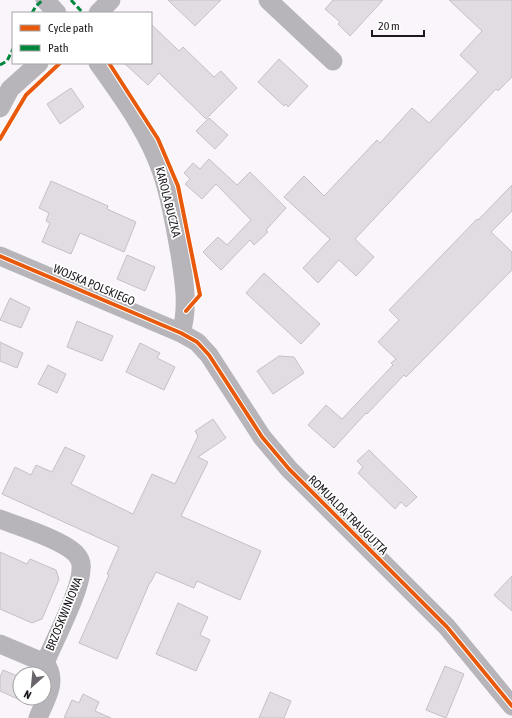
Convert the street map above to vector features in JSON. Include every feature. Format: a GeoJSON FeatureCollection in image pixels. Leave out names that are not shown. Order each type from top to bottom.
{"type":"FeatureCollection","features":[{"type":"Feature","properties":{"kind":"street"},"geometry":{"type":"LineString","coordinates":[[45,0],[56,12]]}},
{"type":"Feature","properties":{"kind":"street"},"geometry":{"type":"LineString","coordinates":[[99,12],[111,0]]}},
{"type":"Feature","properties":{"kind":"street"},"geometry":{"type":"LineString","coordinates":[[268,0],[333,61]]}},
{"type":"Feature","properties":{"kind":"street"},"geometry":{"type":"LineString","coordinates":[[0,108],[5,87],[38,64]]}},
{"type":"Feature","properties":{"kind":"street","name":"KAROLA BUCZKA"},"geometry":{"type":"LineString","coordinates":[[99,64],[142,130],[162,174],[177,238],[185,285],[186,311],[181,333]]}},
{"type":"Feature","properties":{"kind":"street","name":"WOJSKA POLSKIEGO"},"geometry":{"type":"LineString","coordinates":[[0,256],[181,333]]}},
{"type":"Feature","properties":{"kind":"street","name":"ROMUALDA TRAUGUTTA"},"geometry":{"type":"LineString","coordinates":[[181,333],[197,342],[209,355],[262,437],[289,469],[453,632],[512,706]]}},
{"type":"Feature","properties":{"kind":"street","name":"BRZOSKWINIOWA"},"geometry":{"type":"LineString","coordinates":[[0,518],[60,544],[76,554],[80,561],[82,569],[77,588],[45,663]]}},
{"type":"Feature","properties":{"kind":"street"},"geometry":{"type":"LineString","coordinates":[[0,644],[45,663],[50,673],[51,686],[38,718]]}},
{"type":"Feature","properties":{"kind":"building"},"geometry":{"type":"Polygon","coordinates":[[[168,0],[221,0],[195,26],[168,0]]]}},
{"type":"Feature","properties":{"kind":"building"},"geometry":{"type":"Polygon","coordinates":[[[333,0],[383,0],[350,36],[338,24],[340,22],[325,9],[333,0]]]}},
{"type":"Feature","properties":{"kind":"building"},"geometry":{"type":"Polygon","coordinates":[[[449,0],[512,0],[512,77],[498,91],[496,89],[355,239],[374,257],[356,276],[339,260],[318,283],[303,268],[330,239],[284,197],[304,176],[324,196],[377,140],[380,143],[412,108],[429,123],[478,72],[460,55],[482,31],[449,0]]]}},
{"type":"Feature","properties":{"kind":"building"},"geometry":{"type":"Polygon","coordinates":[[[152,25],[179,51],[183,47],[214,77],[221,71],[237,88],[206,119],[159,73],[148,85],[125,64],[152,64],[152,25]]]}},
{"type":"Feature","properties":{"kind":"building"},"geometry":{"type":"Polygon","coordinates":[[[279,59],[308,86],[288,107],[286,104],[284,106],[258,82],[279,59]]]}},
{"type":"Feature","properties":{"kind":"building"},"geometry":{"type":"Polygon","coordinates":[[[71,88],[84,107],[60,124],[47,104],[71,88]]]}},
{"type":"Feature","properties":{"kind":"building"},"geometry":{"type":"Polygon","coordinates":[[[209,118],[228,135],[215,149],[196,131],[209,118]]]}},
{"type":"Feature","properties":{"kind":"building"},"geometry":{"type":"Polygon","coordinates":[[[209,159],[237,185],[250,172],[286,208],[266,230],[268,232],[254,245],[250,240],[221,270],[203,252],[218,237],[227,245],[251,220],[216,184],[202,199],[185,184],[190,179],[184,173],[193,163],[200,169],[209,159]]]}},
{"type":"Feature","properties":{"kind":"building"},"geometry":{"type":"Polygon","coordinates":[[[51,181],[108,206],[107,209],[136,222],[124,252],[80,233],[71,254],[42,242],[50,223],[46,221],[49,213],[39,208],[51,181]]]}},
{"type":"Feature","properties":{"kind":"building"},"geometry":{"type":"Polygon","coordinates":[[[512,185],[512,211],[491,232],[512,252],[512,270],[406,377],[404,375],[367,414],[366,413],[334,448],[308,425],[326,405],[342,419],[393,365],[391,363],[396,359],[378,342],[399,320],[389,310],[512,185]]]}},
{"type":"Feature","properties":{"kind":"building"},"geometry":{"type":"Polygon","coordinates":[[[127,255],[155,267],[145,291],[117,279],[127,255]]]}},
{"type":"Feature","properties":{"kind":"building"},"geometry":{"type":"Polygon","coordinates":[[[264,273],[320,324],[301,344],[246,293],[264,273]]]}},
{"type":"Feature","properties":{"kind":"building"},"geometry":{"type":"Polygon","coordinates":[[[10,298],[30,308],[21,328],[0,320],[10,298]]]}},
{"type":"Feature","properties":{"kind":"building"},"geometry":{"type":"Polygon","coordinates":[[[77,321],[113,336],[102,361],[67,347],[77,321]]]}},
{"type":"Feature","properties":{"kind":"building"},"geometry":{"type":"Polygon","coordinates":[[[0,342],[23,353],[17,368],[0,361],[0,342]]]}},
{"type":"Feature","properties":{"kind":"building"},"geometry":{"type":"Polygon","coordinates":[[[140,343],[160,353],[157,358],[175,367],[164,390],[126,372],[140,343]]]}},
{"type":"Feature","properties":{"kind":"building"},"geometry":{"type":"Polygon","coordinates":[[[279,356],[294,357],[304,373],[273,394],[257,371],[279,356]]]}},
{"type":"Feature","properties":{"kind":"building"},"geometry":{"type":"Polygon","coordinates":[[[48,365],[66,374],[57,393],[38,384],[48,365]]]}},
{"type":"Feature","properties":{"kind":"building"},"geometry":{"type":"Polygon","coordinates":[[[213,419],[226,438],[198,457],[208,462],[181,516],[261,551],[240,600],[197,581],[194,588],[156,572],[150,582],[117,659],[79,643],[109,575],[107,574],[119,547],[2,494],[15,467],[31,475],[36,465],[52,472],[65,447],[85,456],[71,484],[133,514],[152,474],[175,484],[198,436],[195,431],[213,419]]]}},
{"type":"Feature","properties":{"kind":"building"},"geometry":{"type":"Polygon","coordinates":[[[369,450],[417,497],[406,507],[401,502],[395,509],[358,473],[363,467],[357,461],[369,450]]]}},
{"type":"Feature","properties":{"kind":"building"},"geometry":{"type":"Polygon","coordinates":[[[0,552],[27,564],[30,559],[56,570],[59,579],[42,619],[32,623],[0,609],[0,552]]]}},
{"type":"Feature","properties":{"kind":"building"},"geometry":{"type":"Polygon","coordinates":[[[512,576],[512,611],[494,595],[512,576]]]}},
{"type":"Feature","properties":{"kind":"building"},"geometry":{"type":"Polygon","coordinates":[[[178,603],[208,617],[200,635],[210,640],[196,671],[156,654],[178,603]]]}},
{"type":"Feature","properties":{"kind":"building"},"geometry":{"type":"Polygon","coordinates":[[[445,666],[464,674],[446,718],[426,710],[445,666]]]}},
{"type":"Feature","properties":{"kind":"building"},"geometry":{"type":"Polygon","coordinates":[[[3,670],[12,674],[12,696],[0,691],[0,677],[3,670]]]}},
{"type":"Feature","properties":{"kind":"building"},"geometry":{"type":"Polygon","coordinates":[[[270,692],[291,701],[284,718],[259,718],[270,692]]]}},
{"type":"Feature","properties":{"kind":"building"},"geometry":{"type":"Polygon","coordinates":[[[83,694],[99,702],[95,711],[111,718],[64,718],[72,700],[79,703],[83,694]]]}},
{"type":"Feature","properties":{"kind":"marked path"},"geometry":{"type":"LineString","coordinates":[[33,12],[36,6],[43,0]]}},
{"type":"Feature","properties":{"kind":"marked path"},"geometry":{"type":"LineString","coordinates":[[71,0],[82,12]]}},
{"type":"Feature","properties":{"kind":"marked path"},"geometry":{"type":"LineString","coordinates":[[0,65],[7,61],[12,51]]}},
{"type":"Feature","properties":{"kind":"cycle path"},"geometry":{"type":"LineString","coordinates":[[0,139],[26,95],[59,64]]}},
{"type":"Feature","properties":{"kind":"cycle path"},"geometry":{"type":"LineString","coordinates":[[110,64],[158,139],[178,186],[200,295],[186,311]]}},
{"type":"Feature","properties":{"kind":"cycle path"},"geometry":{"type":"LineString","coordinates":[[0,256],[181,333],[197,342],[209,355],[262,437],[289,469],[447,627],[512,706]]}}]}
